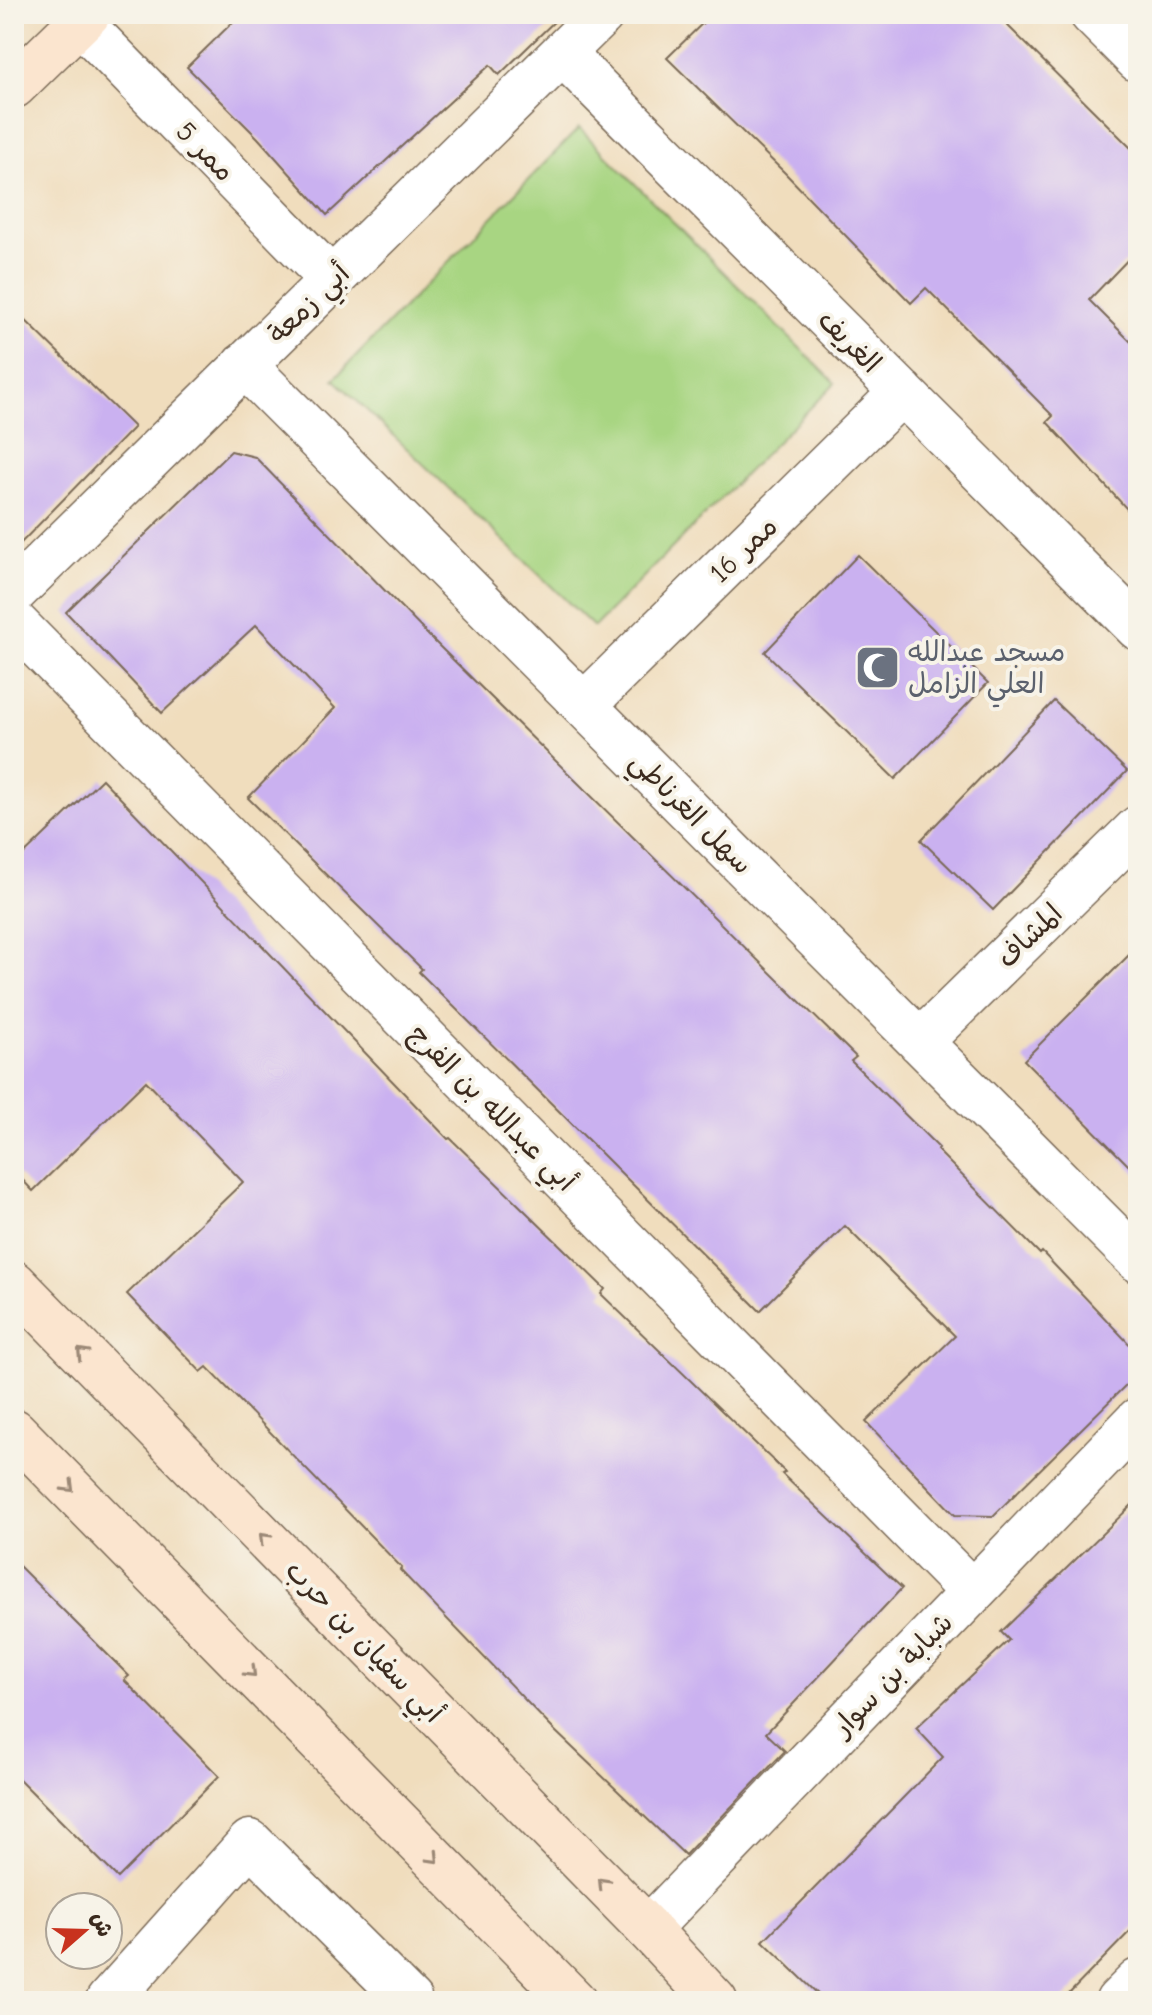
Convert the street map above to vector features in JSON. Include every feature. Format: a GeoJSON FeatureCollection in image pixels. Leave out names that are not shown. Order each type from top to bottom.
{"type":"FeatureCollection","features":[{"type":"Feature","properties":{"kind":"street","name":"أبي زمعة"},"geometry":{"type":"LineString","coordinates":[[14,592],[602,14]]}},
{"type":"Feature","properties":{"kind":"street"},"geometry":{"type":"LineString","coordinates":[[1092,14],[1138,60]]}},
{"type":"Feature","properties":{"kind":"street"},"geometry":{"type":"LineString","coordinates":[[14,86],[84,18]]}},
{"type":"Feature","properties":{"kind":"street","name":"ممر 5"},"geometry":{"type":"LineString","coordinates":[[84,18],[332,280]]}},
{"type":"Feature","properties":{"kind":"street","name":"الغريف"},"geometry":{"type":"LineString","coordinates":[[562,53],[1138,628]]}},
{"type":"Feature","properties":{"kind":"street","name":"سهل الغرناطي"},"geometry":{"type":"LineString","coordinates":[[244,365],[1138,1260]]}},
{"type":"Feature","properties":{"kind":"street","name":"ممر 16"},"geometry":{"type":"LineString","coordinates":[[584,705],[902,392]]}},
{"type":"Feature","properties":{"kind":"street","name":"أبي عبدالله بن الفرج"},"geometry":{"type":"LineString","coordinates":[[14,622],[971,1591]]}},
{"type":"Feature","properties":{"kind":"street","name":"المشاف"},"geometry":{"type":"LineString","coordinates":[[920,1042],[1138,828]]}},
{"type":"Feature","properties":{"kind":"street","name":"أبي سفيان بن حرب"},"geometry":{"type":"LineString","coordinates":[[14,1283],[715,2001]]}},
{"type":"Feature","properties":{"kind":"street","name":"شبابة بن سوار"},"geometry":{"type":"LineString","coordinates":[[648,1929],[1138,1420]]}},
{"type":"Feature","properties":{"kind":"street"},"geometry":{"type":"LineString","coordinates":[[14,1431],[574,2001]]}},
{"type":"Feature","properties":{"kind":"street"},"geometry":{"type":"LineString","coordinates":[[108,2001],[250,1842],[410,2001]]}},
{"type":"Feature","properties":{"kind":"street"},"geometry":{"type":"LineString","coordinates":[[1118,2001],[1138,1981]]}},
{"type":"Feature","properties":{"kind":"green space"},"geometry":{"type":"Polygon","coordinates":[[[579,128],[835,383],[594,627],[334,379],[579,128]]]}},
{"type":"Feature","properties":{"kind":"building"},"geometry":{"type":"Polygon","coordinates":[[[241,14],[562,14],[499,75],[490,65],[327,215],[258,138],[187,67],[241,14]]]}},
{"type":"Feature","properties":{"kind":"building"},"geometry":{"type":"Polygon","coordinates":[[[712,14],[996,14],[1138,155],[1138,249],[1089,300],[1138,349],[1138,521],[1047,422],[1053,416],[926,288],[911,303],[785,173],[667,58],[712,14]]]}},
{"type":"Feature","properties":{"kind":"building"},"geometry":{"type":"Polygon","coordinates":[[[14,309],[134,427],[14,550],[14,309]]]}},
{"type":"Feature","properties":{"kind":"building"},"geometry":{"type":"Polygon","coordinates":[[[231,451],[255,457],[429,636],[856,1057],[851,1061],[1137,1352],[1133,1378],[993,1516],[955,1515],[866,1422],[955,1336],[845,1226],[760,1311],[248,798],[335,708],[256,625],[162,713],[66,612],[231,451]]]}},
{"type":"Feature","properties":{"kind":"building","name":"مسجد عبدالله العلي الزامل"},"geometry":{"type":"Polygon","coordinates":[[[858,555],[988,683],[895,779],[765,652],[858,555]]]}},
{"type":"Feature","properties":{"kind":"building"},"geometry":{"type":"Polygon","coordinates":[[[1054,701],[1127,771],[993,910],[921,840],[1054,701]]]}},
{"type":"Feature","properties":{"kind":"building"},"geometry":{"type":"Polygon","coordinates":[[[102,779],[448,1139],[605,1289],[601,1294],[902,1588],[766,1733],[785,1751],[685,1855],[553,1729],[207,1367],[201,1372],[127,1294],[243,1182],[146,1081],[33,1191],[14,1171],[14,864],[102,779]]]}},
{"type":"Feature","properties":{"kind":"building"},"geometry":{"type":"Polygon","coordinates":[[[1138,946],[1138,1175],[1024,1060],[1138,946]]]}},
{"type":"Feature","properties":{"kind":"building"},"geometry":{"type":"Polygon","coordinates":[[[1138,1499],[1138,1923],[1062,2001],[825,2001],[763,1941],[943,1757],[916,1728],[1009,1640],[1001,1632],[1138,1499]]]}},
{"type":"Feature","properties":{"kind":"building"},"geometry":{"type":"Polygon","coordinates":[[[14,1561],[129,1676],[124,1680],[219,1776],[118,1878],[14,1774],[14,1561]]]}},
{"type":"Feature","properties":{"kind":"place","name":"مسجد عبدالله العلي الزامل"},"geometry":{"type":"Point","coordinates":[877,667]}}]}
